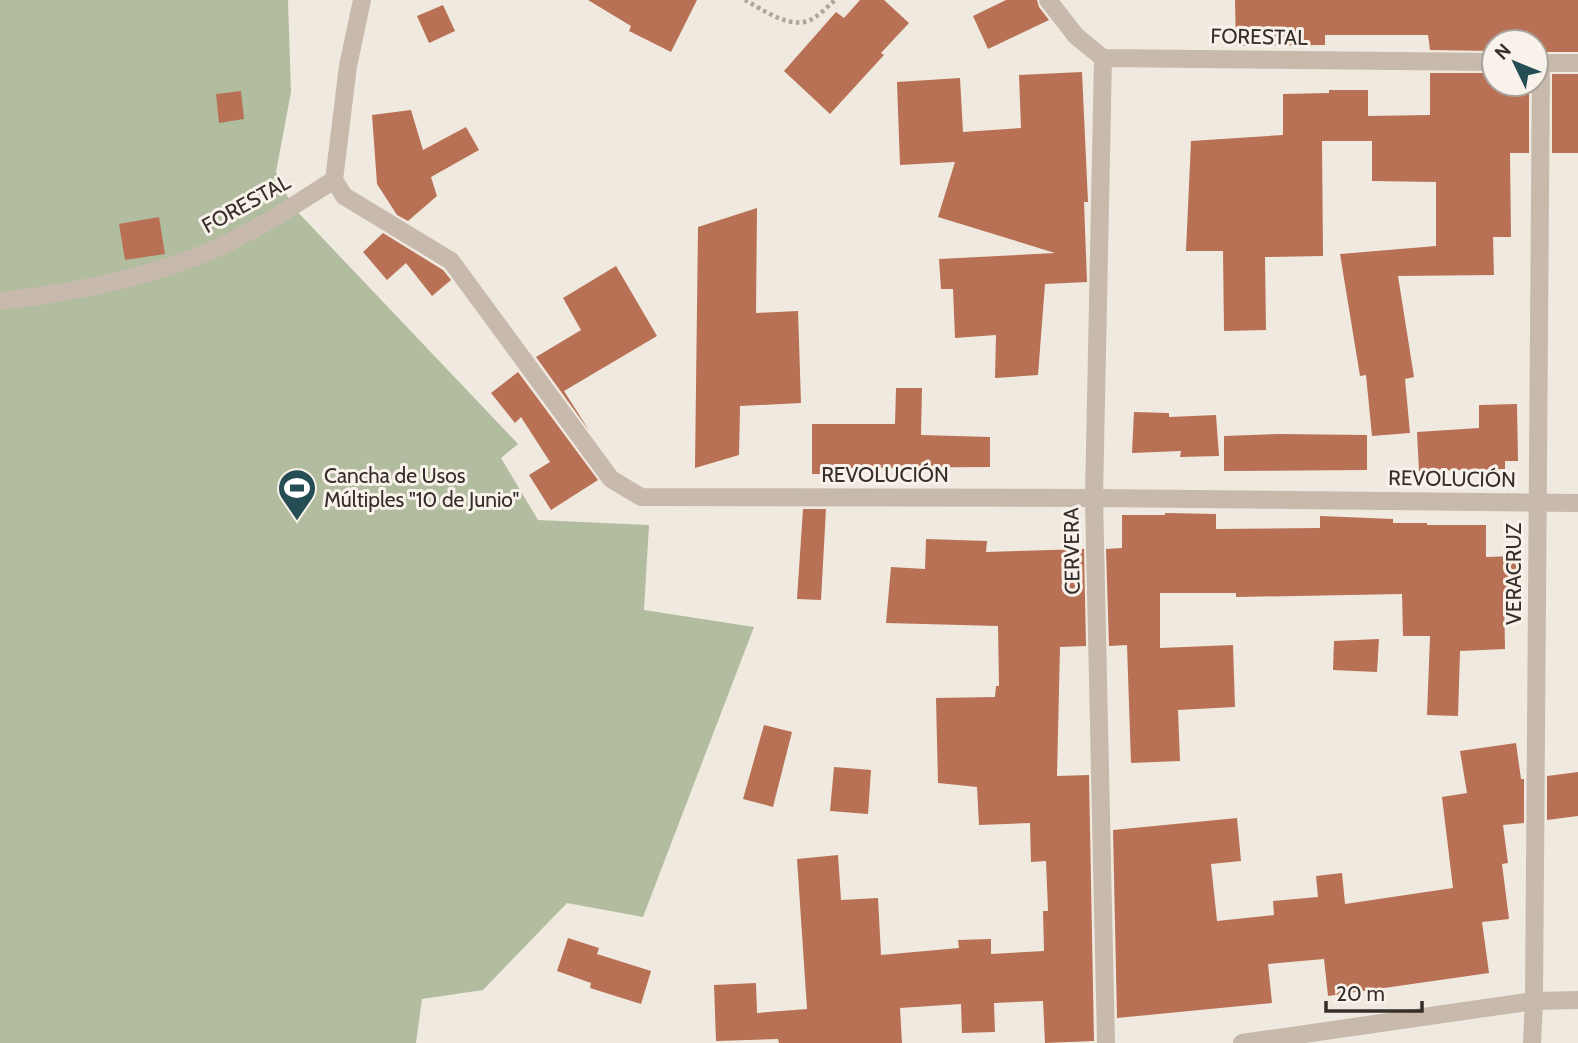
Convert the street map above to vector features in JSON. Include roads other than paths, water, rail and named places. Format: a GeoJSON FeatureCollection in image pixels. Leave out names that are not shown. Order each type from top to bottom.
{"type":"FeatureCollection","features":[{"type":"Feature","properties":{"kind":"street"},"geometry":{"type":"LineString","coordinates":[[334,180],[348,66],[362,0]]}},
{"type":"Feature","properties":{"kind":"street"},"geometry":{"type":"LineString","coordinates":[[1048,0],[1076,36],[1104,58]]}},
{"type":"Feature","properties":{"kind":"street","name":"FORESTAL"},"geometry":{"type":"LineString","coordinates":[[1104,58],[1480,62]]}},
{"type":"Feature","properties":{"kind":"street","name":"CERVERA"},"geometry":{"type":"LineString","coordinates":[[1104,58],[1094,498],[1106,1043]]}},
{"type":"Feature","properties":{"kind":"street"},"geometry":{"type":"LineString","coordinates":[[1550,63],[1578,63]]}},
{"type":"Feature","properties":{"kind":"street","name":"VERACRUZ"},"geometry":{"type":"LineString","coordinates":[[1532,1043],[1538,98]]}},
{"type":"Feature","properties":{"kind":"street","name":"FORESTAL"},"geometry":{"type":"LineString","coordinates":[[0,301],[113,282],[190,259],[246,234],[334,180]]}},
{"type":"Feature","properties":{"kind":"street","name":"REVOLUCIÓN"},"geometry":{"type":"LineString","coordinates":[[334,180],[344,196],[451,261],[611,480],[640,497],[1578,503]]}},
{"type":"Feature","properties":{"kind":"street"},"geometry":{"type":"LineString","coordinates":[[1242,1043],[1534,1001],[1578,1000]]}},
{"type":"Feature","properties":{"kind":"place","name":"Cancha de Usos Múltiples \"10 de Junio\""},"geometry":{"type":"Point","coordinates":[297,522]}}]}
